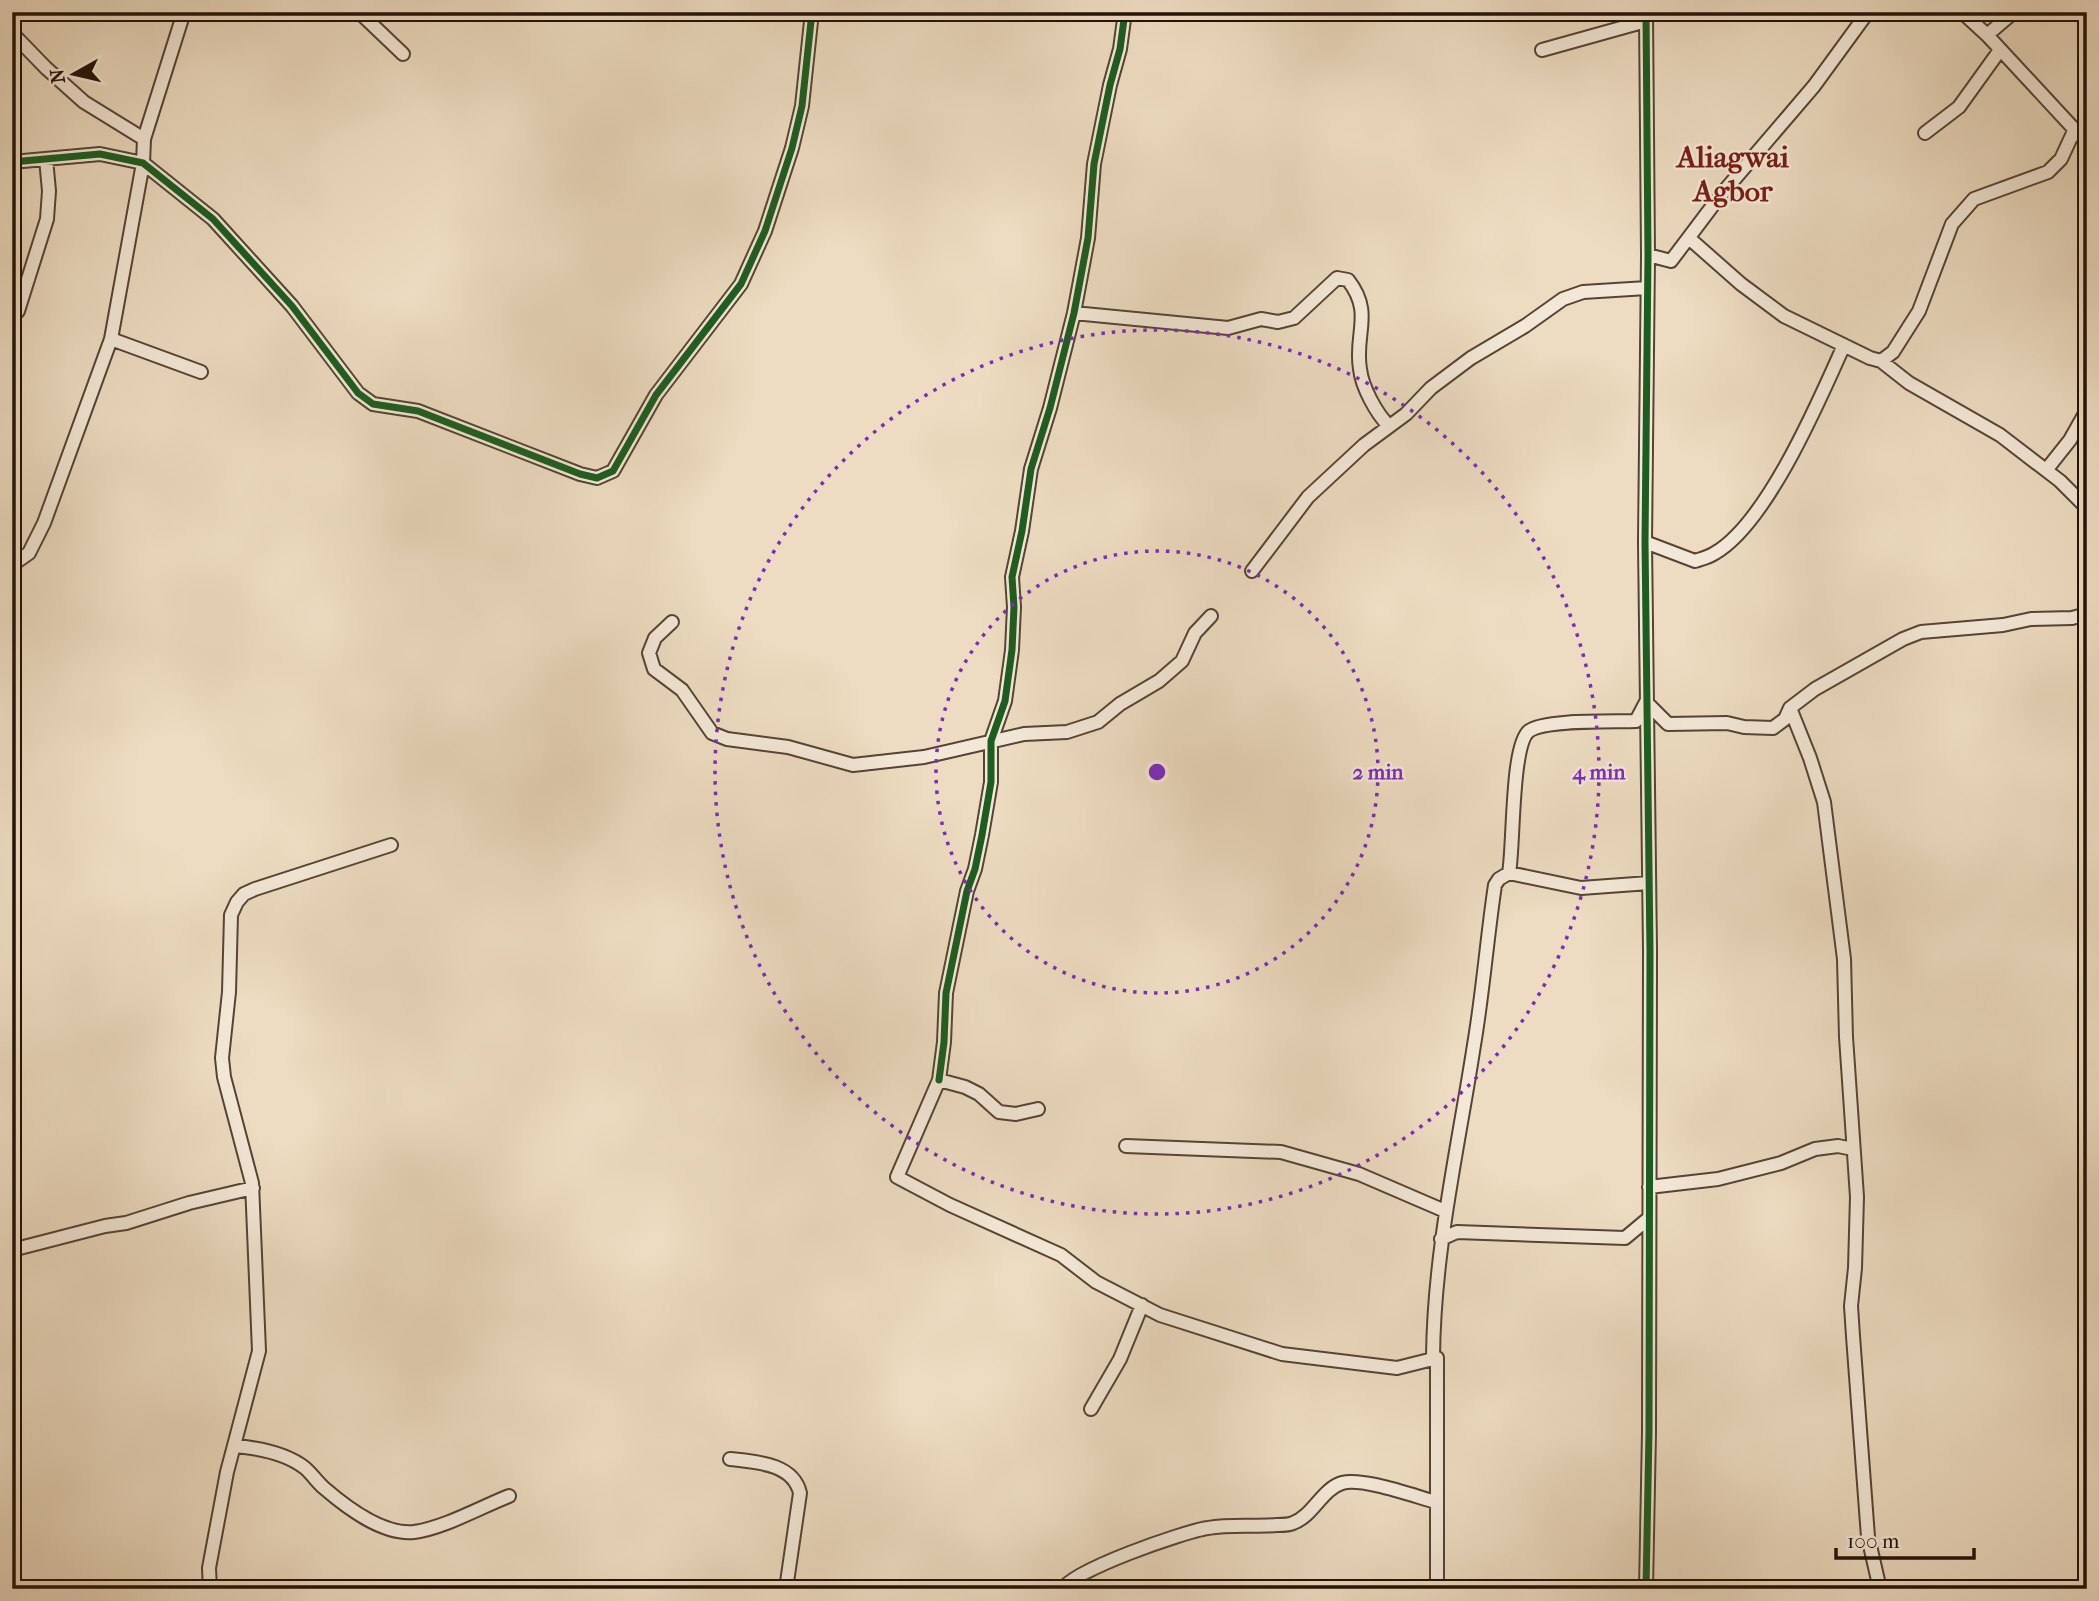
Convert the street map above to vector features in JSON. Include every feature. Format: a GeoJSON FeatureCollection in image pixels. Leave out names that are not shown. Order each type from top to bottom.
{"type":"FeatureCollection","features":[{"type":"Feature","properties":{"kind":"street"},"geometry":{"type":"LineString","coordinates":[[12,565],[29,553],[44,523],[111,339],[143,163],[144,139],[184,12]]}},
{"type":"Feature","properties":{"kind":"street"},"geometry":{"type":"LineString","coordinates":[[359,12],[403,54]]}},
{"type":"Feature","properties":{"kind":"street"},"geometry":{"type":"LineString","coordinates":[[12,162],[100,153],[143,163],[214,219],[292,306],[358,393],[373,404],[418,411],[580,474],[597,478],[613,471],[656,395],[741,284],[765,231],[792,148],[802,106],[812,12]]}},
{"type":"Feature","properties":{"kind":"street"},"geometry":{"type":"LineString","coordinates":[[1125,12],[1120,49],[1094,164],[1088,238],[1074,313],[1051,408],[1031,469],[1012,577],[1012,650],[1005,701],[991,741],[991,782],[982,835],[967,891],[946,993],[939,1080],[897,1177],[950,1205],[1061,1255],[1096,1282],[1160,1315],[1282,1354],[1397,1368],[1437,1358]]}},
{"type":"Feature","properties":{"kind":"street"},"geometry":{"type":"LineString","coordinates":[[1648,255],[1671,261],[1720,196],[1814,86],[1868,12]]}},
{"type":"Feature","properties":{"kind":"street"},"geometry":{"type":"LineString","coordinates":[[1962,12],[1987,35],[2087,143]]}},
{"type":"Feature","properties":{"kind":"street"},"geometry":{"type":"LineString","coordinates":[[1987,35],[2014,12]]}},
{"type":"Feature","properties":{"kind":"street"},"geometry":{"type":"LineString","coordinates":[[1542,50],[1646,17],[1648,255],[1645,542],[1649,770],[1649,1432],[1644,1586]]}},
{"type":"Feature","properties":{"kind":"street"},"geometry":{"type":"LineString","coordinates":[[12,33],[84,102],[144,139]]}},
{"type":"Feature","properties":{"kind":"street"},"geometry":{"type":"LineString","coordinates":[[1925,133],[1959,107],[2000,50]]}},
{"type":"Feature","properties":{"kind":"street"},"geometry":{"type":"LineString","coordinates":[[1881,361],[1893,352],[1919,311],[1952,224],[1974,199],[2048,172],[2061,159],[2074,131]]}},
{"type":"Feature","properties":{"kind":"street"},"geometry":{"type":"LineString","coordinates":[[12,317],[18,312],[47,219],[49,191],[46,159]]}},
{"type":"Feature","properties":{"kind":"street"},"geometry":{"type":"LineString","coordinates":[[1689,239],[1741,284],[1784,316],[1881,361],[1909,383],[2000,435],[2047,470],[2087,508]]}},
{"type":"Feature","properties":{"kind":"street"},"geometry":{"type":"LineString","coordinates":[[1074,313],[1228,328],[1261,319],[1278,322],[1294,318],[1337,278],[1348,280],[1357,291],[1363,318],[1360,369],[1377,414],[1389,426]]}},
{"type":"Feature","properties":{"kind":"street"},"geometry":{"type":"LineString","coordinates":[[1251,571],[1308,497],[1364,445],[1406,414],[1431,388],[1471,358],[1525,327],[1563,299],[1583,292],[1647,288]]}},
{"type":"Feature","properties":{"kind":"street"},"geometry":{"type":"LineString","coordinates":[[111,339],[201,372]]}},
{"type":"Feature","properties":{"kind":"street"},"geometry":{"type":"LineString","coordinates":[[1645,542],[1695,561],[1716,553],[1743,528],[1766,497],[1807,430],[1844,345]]}},
{"type":"Feature","properties":{"kind":"street"},"geometry":{"type":"LineString","coordinates":[[2047,470],[2070,440],[2087,410]]}},
{"type":"Feature","properties":{"kind":"street"},"geometry":{"type":"LineString","coordinates":[[1646,702],[1668,724],[1727,723],[1744,727],[1773,728],[1785,719],[1790,708],[1830,679],[1903,639],[1922,632],[2003,625],[2031,619],[2072,618],[2087,614]]}},
{"type":"Feature","properties":{"kind":"street"},"geometry":{"type":"LineString","coordinates":[[672,622],[655,638],[649,653],[654,669],[682,690],[712,733],[727,739],[788,747],[853,765],[924,757],[1024,734],[1067,732],[1098,722],[1120,704],[1159,681],[1182,661],[1195,633],[1211,616]]}},
{"type":"Feature","properties":{"kind":"street"},"geometry":{"type":"LineString","coordinates":[[1509,873],[1513,852],[1515,787],[1520,745],[1524,737],[1530,730],[1541,726],[1636,721],[1646,702]]}},
{"type":"Feature","properties":{"kind":"street"},"geometry":{"type":"LineString","coordinates":[[1790,708],[1824,802],[1844,959],[1846,1037],[1857,1197],[1851,1306],[1853,1349],[1868,1537],[1880,1589]]}},
{"type":"Feature","properties":{"kind":"street"},"geometry":{"type":"LineString","coordinates":[[210,1589],[209,1568],[227,1472],[260,1351],[253,1188],[223,1066],[231,915],[244,894],[255,888],[391,845]]}},
{"type":"Feature","properties":{"kind":"street"},"geometry":{"type":"LineString","coordinates":[[1437,1358],[1433,1357],[1433,1325],[1441,1239],[1475,1042],[1495,885],[1509,873],[1581,888],[1649,883]]}},
{"type":"Feature","properties":{"kind":"street"},"geometry":{"type":"LineString","coordinates":[[939,1080],[979,1094],[999,1112],[1016,1114],[1038,1109]]}},
{"type":"Feature","properties":{"kind":"street"},"geometry":{"type":"LineString","coordinates":[[1126,1146],[1281,1152],[1359,1174],[1444,1216],[1457,1233]]}},
{"type":"Feature","properties":{"kind":"street"},"geometry":{"type":"LineString","coordinates":[[1649,1187],[1718,1179],[1780,1163],[1815,1149],[1838,1146],[1853,1149]]}},
{"type":"Feature","properties":{"kind":"street"},"geometry":{"type":"LineString","coordinates":[[12,1250],[126,1223],[189,1203],[253,1188]]}},
{"type":"Feature","properties":{"kind":"street"},"geometry":{"type":"LineString","coordinates":[[1441,1239],[1457,1233],[1625,1238],[1648,1218]]}},
{"type":"Feature","properties":{"kind":"street"},"geometry":{"type":"LineString","coordinates":[[1091,1409],[1120,1359],[1142,1306]]}},
{"type":"Feature","properties":{"kind":"street"},"geometry":{"type":"LineString","coordinates":[[1437,1358],[1437,1589]]}},
{"type":"Feature","properties":{"kind":"street"},"geometry":{"type":"LineString","coordinates":[[235,1446],[256,1448],[284,1457],[305,1468],[345,1505],[388,1528],[412,1532],[435,1526],[509,1496]]}},
{"type":"Feature","properties":{"kind":"street"},"geometry":{"type":"LineString","coordinates":[[730,1459],[763,1463],[788,1473],[797,1482],[800,1493],[786,1589]]}},
{"type":"Feature","properties":{"kind":"street"},"geometry":{"type":"LineString","coordinates":[[1063,1589],[1072,1579],[1114,1559],[1186,1533],[1209,1527],[1293,1523],[1342,1483],[1372,1485],[1436,1502]]}},
{"type":"Feature","properties":{"kind":"cycle path"},"geometry":{"type":"LineString","coordinates":[[12,162],[100,154],[143,163],[213,219],[292,306],[358,393],[373,404],[418,411],[580,474],[597,478],[613,471],[656,395],[741,284],[765,231],[792,148],[802,106],[812,12]]}},
{"type":"Feature","properties":{"kind":"cycle path"},"geometry":{"type":"LineString","coordinates":[[939,1080],[946,993],[967,891],[982,835],[991,782],[991,741],[1005,701],[1012,650],[1012,577],[1031,469],[1050,408],[1074,313],[1088,238],[1094,164],[1120,49],[1125,12]]}},
{"type":"Feature","properties":{"kind":"cycle path"},"geometry":{"type":"LineString","coordinates":[[1646,12],[1648,255],[1645,542],[1650,951],[1646,1589]]}},
{"type":"Feature","properties":{"kind":"district","name":"Aliagwai Agbor"},"geometry":{"type":"Point","coordinates":[1733,174]}}]}
